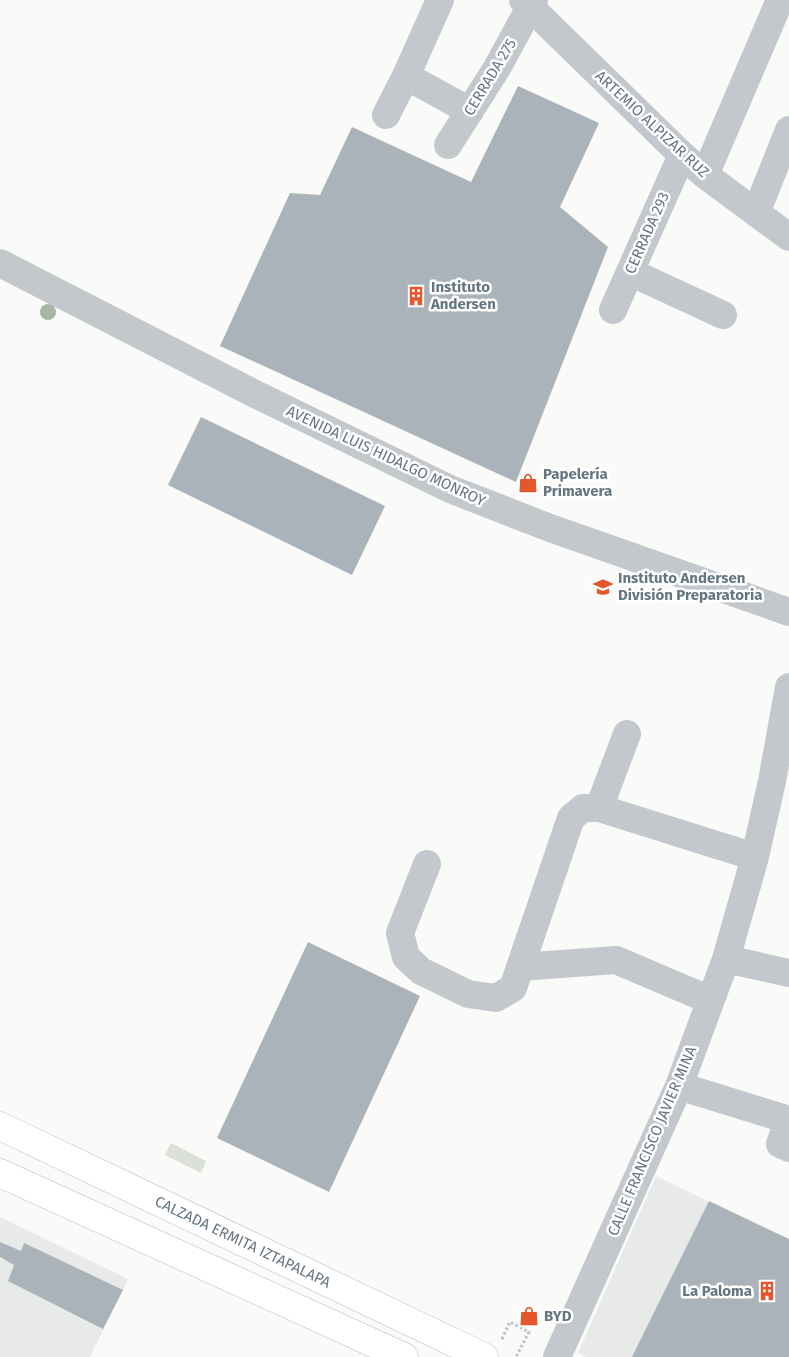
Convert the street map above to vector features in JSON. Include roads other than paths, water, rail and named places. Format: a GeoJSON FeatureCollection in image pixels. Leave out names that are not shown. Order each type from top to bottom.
{"type":"FeatureCollection","features":[{"type":"Feature","properties":{"kind":"main road","name":"CALZADA ERMITA IZTAPALAPA"},"geometry":{"type":"LineString","coordinates":[[0,1126],[484,1357]]}},
{"type":"Feature","properties":{"kind":"main road"},"geometry":{"type":"LineString","coordinates":[[0,1173],[404,1357]]}},
{"type":"Feature","properties":{"kind":"street"},"geometry":{"type":"LineString","coordinates":[[386,115],[406,76],[440,0]]}},
{"type":"Feature","properties":{"kind":"street"},"geometry":{"type":"LineString","coordinates":[[705,175],[780,0]]}},
{"type":"Feature","properties":{"kind":"street","name":"ARTEMIO ALPIZAR RUZ"},"geometry":{"type":"LineString","coordinates":[[529,2],[682,155],[705,175],[789,237]]}},
{"type":"Feature","properties":{"kind":"street","name":"CERRADA 275"},"geometry":{"type":"LineString","coordinates":[[448,145],[497,68],[529,2]]}},
{"type":"Feature","properties":{"kind":"street"},"geometry":{"type":"LineString","coordinates":[[406,76],[470,110]]}},
{"type":"Feature","properties":{"kind":"street"},"geometry":{"type":"LineString","coordinates":[[756,212],[789,130]]}},
{"type":"Feature","properties":{"kind":"street","name":"CERRADA 293"},"geometry":{"type":"LineString","coordinates":[[613,310],[682,155]]}},
{"type":"Feature","properties":{"kind":"street","name":"AVENIDA LUIS HIDALGO MONROY"},"geometry":{"type":"LineString","coordinates":[[0,263],[257,396],[450,489],[550,528],[789,612]]}},
{"type":"Feature","properties":{"kind":"street"},"geometry":{"type":"LineString","coordinates":[[630,272],[723,315]]}},
{"type":"Feature","properties":{"kind":"street","name":"CALLE FRANCISCO JAVIER MINA"},"geometry":{"type":"LineString","coordinates":[[557,1357],[679,1086],[726,959],[754,857],[780,784],[789,687]]}},
{"type":"Feature","properties":{"kind":"street"},"geometry":{"type":"LineString","coordinates":[[600,808],[626,734]]}},
{"type":"Feature","properties":{"kind":"street"},"geometry":{"type":"LineString","coordinates":[[427,864],[400,932],[406,957],[421,971],[468,994],[496,998],[513,988],[571,818],[583,808],[600,808],[754,857]]}},
{"type":"Feature","properties":{"kind":"street"},"geometry":{"type":"LineString","coordinates":[[726,959],[789,973]]}},
{"type":"Feature","properties":{"kind":"street"},"geometry":{"type":"LineString","coordinates":[[520,967],[616,960],[710,1000]]}},
{"type":"Feature","properties":{"kind":"street"},"geometry":{"type":"LineString","coordinates":[[679,1086],[789,1120],[780,1144],[789,1148]]}},
{"type":"Feature","properties":{"kind":"place","name":"Instituto Andersen"},"geometry":{"type":"Point","coordinates":[416,296]}},
{"type":"Feature","properties":{"kind":"place","name":"Papelería Primavera"},"geometry":{"type":"Point","coordinates":[528,483]}},
{"type":"Feature","properties":{"kind":"place","name":"Instituto Andersen División Preparatoria"},"geometry":{"type":"Point","coordinates":[603,587]}},
{"type":"Feature","properties":{"kind":"place","name":"La Paloma"},"geometry":{"type":"Point","coordinates":[767,1291]}},
{"type":"Feature","properties":{"kind":"place","name":"BYD"},"geometry":{"type":"Point","coordinates":[529,1316]}}]}
